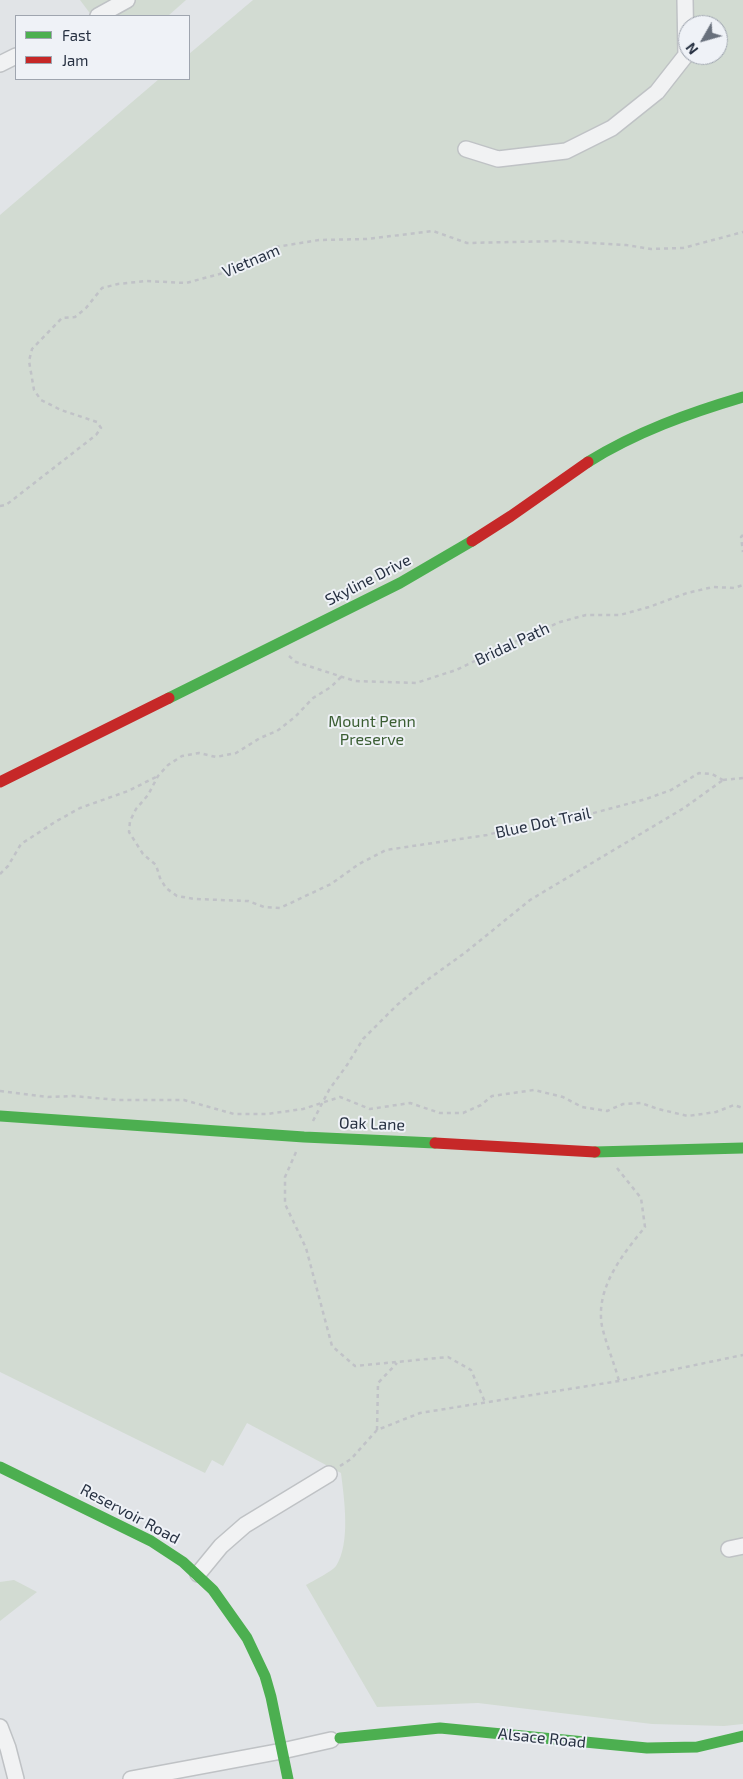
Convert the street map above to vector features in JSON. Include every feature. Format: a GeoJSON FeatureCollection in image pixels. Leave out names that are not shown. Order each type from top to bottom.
{"type":"FeatureCollection","features":[{"type":"Feature","properties":{"kind":"street"},"geometry":{"type":"LineString","coordinates":[[100,15],[127,0]]}},
{"type":"Feature","properties":{"kind":"street"},"geometry":{"type":"LineString","coordinates":[[466,149],[498,159],[566,151],[612,128],[657,92],[686,55],[685,0]]}},
{"type":"Feature","properties":{"kind":"street"},"geometry":{"type":"LineString","coordinates":[[0,64],[15,56]]}},
{"type":"Feature","properties":{"kind":"street","name":"Skyline Drive"},"geometry":{"type":"LineString","coordinates":[[0,782],[400,583],[452,554],[511,516],[568,474],[614,447],[658,426],[743,398]]}},
{"type":"Feature","properties":{"kind":"street","name":"Oak Lane"},"geometry":{"type":"LineString","coordinates":[[0,1116],[304,1137],[583,1152],[743,1148]]}},
{"type":"Feature","properties":{"kind":"street","name":"Reservoir Road"},"geometry":{"type":"LineString","coordinates":[[0,1467],[151,1541],[167,1550],[198,1574],[225,1606],[257,1657],[271,1697],[288,1779]]}},
{"type":"Feature","properties":{"kind":"street"},"geometry":{"type":"LineString","coordinates":[[198,1574],[221,1546],[245,1525],[328,1474]]}},
{"type":"Feature","properties":{"kind":"street"},"geometry":{"type":"LineString","coordinates":[[0,1727],[16,1779]]}},
{"type":"Feature","properties":{"kind":"street","name":"Alsace Road"},"geometry":{"type":"LineString","coordinates":[[131,1779],[282,1751],[335,1739],[440,1728],[647,1748],[697,1747],[743,1736]]}},
{"type":"Feature","properties":{"kind":"path","name":"Vietnam"},"geometry":{"type":"LineString","coordinates":[[0,506],[6,505],[96,435],[101,428],[97,422],[60,410],[41,400],[34,390],[29,361],[32,349],[62,318],[75,317],[86,308],[102,288],[146,281],[186,284],[227,272],[276,247],[319,240],[367,239],[433,231],[467,243],[559,241],[626,245],[652,249],[683,248],[743,232]]}},
{"type":"Feature","properties":{"kind":"path"},"geometry":{"type":"LineString","coordinates":[[743,535],[741,537],[743,552]]}},
{"type":"Feature","properties":{"kind":"path","name":"Bridal Path"},"geometry":{"type":"LineString","coordinates":[[284,652],[296,662],[355,681],[416,683],[456,670],[560,622],[586,615],[620,615],[696,591],[713,587],[734,588],[743,584]]}},
{"type":"Feature","properties":{"kind":"path","name":"Blue Dot Trail"},"geometry":{"type":"LineString","coordinates":[[341,677],[331,687],[313,698],[295,717],[277,731],[260,738],[236,753],[216,757],[200,753],[182,756],[168,765],[158,776],[148,795],[136,808],[130,821],[129,832],[143,854],[156,865],[160,878],[166,888],[178,896],[194,899],[248,901],[264,907],[280,908],[331,884],[359,864],[386,850],[424,846],[487,835],[518,827],[575,818],[646,799],[671,790],[699,773],[712,774],[723,780]]}},
{"type":"Feature","properties":{"kind":"path"},"geometry":{"type":"LineString","coordinates":[[0,874],[8,866],[21,844],[55,822],[80,808],[128,791],[158,776]]}},
{"type":"Feature","properties":{"kind":"path"},"geometry":{"type":"LineString","coordinates":[[485,1402],[471,1370],[448,1358],[355,1366],[332,1346],[306,1248],[285,1204],[286,1177],[293,1157],[362,1039],[423,983],[466,952],[530,900],[684,808],[723,780],[743,778]]}},
{"type":"Feature","properties":{"kind":"path"},"geometry":{"type":"LineString","coordinates":[[0,1091],[48,1097],[74,1096],[117,1100],[184,1100],[234,1114],[267,1114],[303,1109],[340,1096],[370,1109],[410,1103],[440,1113],[463,1113],[481,1105],[492,1096],[534,1090],[563,1098],[582,1107],[607,1111],[623,1104],[641,1103],[688,1116],[716,1112],[734,1105],[743,1108]]}},
{"type":"Feature","properties":{"kind":"path"},"geometry":{"type":"LineString","coordinates":[[610,1151],[614,1164],[641,1198],[645,1227],[619,1259],[603,1294],[602,1324],[620,1380]]}},
{"type":"Feature","properties":{"kind":"path"},"geometry":{"type":"LineString","coordinates":[[328,1474],[351,1459],[377,1430],[420,1413],[620,1380],[743,1355]]}},
{"type":"Feature","properties":{"kind":"path"},"geometry":{"type":"LineString","coordinates":[[377,1430],[378,1383],[398,1362]]}},
{"type":"Feature","properties":{"kind":"green space"},"geometry":{"type":"Polygon","coordinates":[[[80,0],[186,0],[169,15],[91,15],[80,0]]]}},
{"type":"Feature","properties":{"kind":"green space","name":"Mount Penn Preserve"},"geometry":{"type":"Polygon","coordinates":[[[253,0],[743,0],[743,1724],[724,1726],[652,1724],[478,1703],[377,1707],[306,1585],[334,1568],[341,1556],[344,1545],[345,1520],[341,1473],[247,1423],[223,1466],[212,1460],[205,1473],[0,1372],[0,215],[158,80],[190,80],[190,53],[253,0]]]}},
{"type":"Feature","properties":{"kind":"green space"},"geometry":{"type":"Polygon","coordinates":[[[14,1580],[37,1592],[0,1621],[0,1582],[14,1580]]]}},
{"type":"Feature","properties":{"kind":"traffic: fast"},"geometry":{"type":"LineString","coordinates":[[588,462],[625,441],[663,424],[743,397]]}},
{"type":"Feature","properties":{"kind":"traffic: fast"},"geometry":{"type":"LineString","coordinates":[[169,698],[400,583],[472,541]]}},
{"type":"Feature","properties":{"kind":"traffic: fast"},"geometry":{"type":"LineString","coordinates":[[0,1116],[304,1137],[435,1143]]}},
{"type":"Feature","properties":{"kind":"traffic: fast"},"geometry":{"type":"LineString","coordinates":[[595,1152],[743,1148]]}},
{"type":"Feature","properties":{"kind":"traffic: fast"},"geometry":{"type":"LineString","coordinates":[[0,1467],[151,1541],[183,1562],[213,1590],[247,1638],[265,1676],[288,1779]]}},
{"type":"Feature","properties":{"kind":"traffic: fast"},"geometry":{"type":"LineString","coordinates":[[340,1738],[440,1728],[647,1748],[697,1747],[743,1736]]}},
{"type":"Feature","properties":{"kind":"traffic: jam"},"geometry":{"type":"LineString","coordinates":[[472,541],[588,462]]}},
{"type":"Feature","properties":{"kind":"traffic: jam"},"geometry":{"type":"LineString","coordinates":[[0,782],[169,698]]}},
{"type":"Feature","properties":{"kind":"traffic: jam"},"geometry":{"type":"LineString","coordinates":[[435,1143],[595,1152]]}}]}
